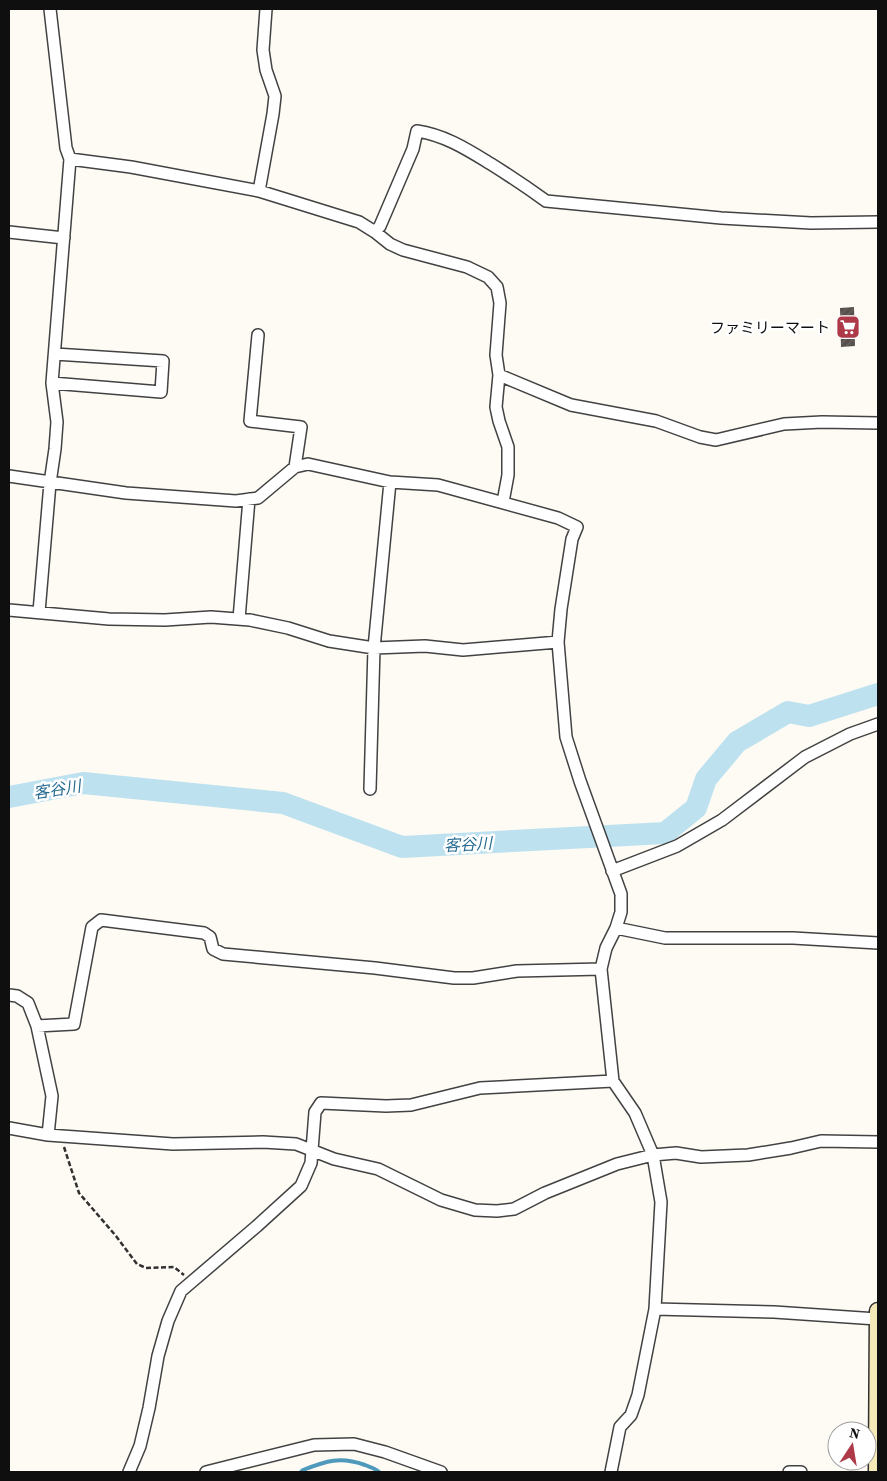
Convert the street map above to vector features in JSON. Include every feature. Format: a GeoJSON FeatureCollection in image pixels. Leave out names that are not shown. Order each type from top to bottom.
{"type":"FeatureCollection","features":[{"type":"Feature","properties":{"kind":"street"},"geometry":{"type":"LineString","coordinates":[[39,612],[57,422],[52,383],[70,159],[66,148],[50,9]]}},
{"type":"Feature","properties":{"kind":"street"},"geometry":{"type":"LineString","coordinates":[[258,191],[273,114],[274,96],[266,70],[263,50],[266,9]]}},
{"type":"Feature","properties":{"kind":"street"},"geometry":{"type":"LineString","coordinates":[[375,232],[380,226],[413,149],[417,131],[428,132],[460,145],[546,201],[721,218],[811,222],[878,222]]}},
{"type":"Feature","properties":{"kind":"street"},"geometry":{"type":"LineString","coordinates":[[70,159],[131,167],[258,191],[359,222],[390,244],[403,250],[467,267],[488,276],[497,287],[500,303],[496,355],[499,375],[496,407],[498,421],[508,447],[508,475],[503,502]]}},
{"type":"Feature","properties":{"kind":"street"},"geometry":{"type":"LineString","coordinates":[[9,232],[64,238]]}},
{"type":"Feature","properties":{"kind":"street"},"geometry":{"type":"LineString","coordinates":[[258,335],[250,421],[301,427],[295,467]]}},
{"type":"Feature","properties":{"kind":"street"},"geometry":{"type":"LineString","coordinates":[[52,383],[161,392],[163,361],[55,354]]}},
{"type":"Feature","properties":{"kind":"street"},"geometry":{"type":"LineString","coordinates":[[499,375],[572,404],[656,421],[700,437],[716,440],[784,424],[822,422],[878,423]]}},
{"type":"Feature","properties":{"kind":"street"},"geometry":{"type":"LineString","coordinates":[[9,476],[126,493],[236,501],[258,498],[295,467],[308,464],[390,482],[438,485],[558,518],[578,527],[572,538],[558,642],[566,737],[621,894],[621,912],[616,928],[606,948],[602,969],[614,1081],[635,1113],[653,1155],[661,1202],[655,1309],[638,1395],[631,1415],[620,1427],[611,1472]]}},
{"type":"Feature","properties":{"kind":"street"},"geometry":{"type":"LineString","coordinates":[[370,789],[374,648],[390,482]]}},
{"type":"Feature","properties":{"kind":"street"},"geometry":{"type":"LineString","coordinates":[[239,619],[249,499]]}},
{"type":"Feature","properties":{"kind":"street"},"geometry":{"type":"LineString","coordinates":[[9,610],[109,619],[165,620],[211,617],[250,620],[288,628],[329,641],[374,648],[425,646],[462,650],[558,642]]}},
{"type":"Feature","properties":{"kind":"street"},"geometry":{"type":"LineString","coordinates":[[612,869],[677,846],[722,820],[805,757],[850,734],[878,724]]}},
{"type":"Feature","properties":{"kind":"street"},"geometry":{"type":"LineString","coordinates":[[37,1026],[74,1024],[92,926],[101,920],[204,933],[210,937],[213,949],[223,954],[366,967],[454,978],[473,978],[517,971],[602,969]]}},
{"type":"Feature","properties":{"kind":"street"},"geometry":{"type":"LineString","coordinates":[[616,928],[665,938],[793,938],[878,943]]}},
{"type":"Feature","properties":{"kind":"street"},"geometry":{"type":"LineString","coordinates":[[9,995],[17,996],[28,1003],[37,1026],[52,1096],[54,1135]]}},
{"type":"Feature","properties":{"kind":"street"},"geometry":{"type":"LineString","coordinates":[[129,1472],[140,1446],[158,1356],[168,1321],[181,1291],[301,1186],[311,1163],[315,1112],[321,1103],[386,1106],[411,1105],[480,1088],[614,1081]]}},
{"type":"Feature","properties":{"kind":"street"},"geometry":{"type":"LineString","coordinates":[[9,1128],[54,1135],[173,1144],[263,1142],[296,1144],[334,1159],[378,1169],[441,1200],[475,1210],[497,1211],[514,1209],[545,1193],[617,1164],[653,1155],[676,1153],[701,1157],[748,1155],[821,1141],[878,1142]]}},
{"type":"Feature","properties":{"kind":"street"},"geometry":{"type":"LineString","coordinates":[[655,1309],[878,1315],[877,1472]]}},
{"type":"Feature","properties":{"kind":"street"},"geometry":{"type":"LineString","coordinates":[[206,1472],[314,1445],[354,1444],[385,1452],[441,1472]]}},
{"type":"Feature","properties":{"kind":"street"},"geometry":{"type":"LineString","coordinates":[[789,1472],[801,1472]]}},
{"type":"Feature","properties":{"kind":"path"},"geometry":{"type":"LineString","coordinates":[[54,1135],[79,1193],[137,1264],[146,1268],[174,1267],[191,1281]]}},
{"type":"Feature","properties":{"kind":"building","name":"ファミリーマート"},"geometry":{"type":"Polygon","coordinates":[[[854,307],[855,346],[841,347],[840,308],[854,307]]]}},
{"type":"Feature","properties":{"kind":"waterway","name":"客谷川"},"geometry":{"type":"LineString","coordinates":[[9,797],[83,783],[283,803],[402,847],[665,833],[696,808],[706,779],[737,742],[788,712],[809,716],[878,694]]}},
{"type":"Feature","properties":{"kind":"waterway"},"geometry":{"type":"LineString","coordinates":[[301,1472],[319,1464],[340,1460],[356,1462],[379,1472]]}},
{"type":"Feature","properties":{"kind":"place","name":"ファミリーマート"},"geometry":{"type":"Point","coordinates":[848,327]}}]}
